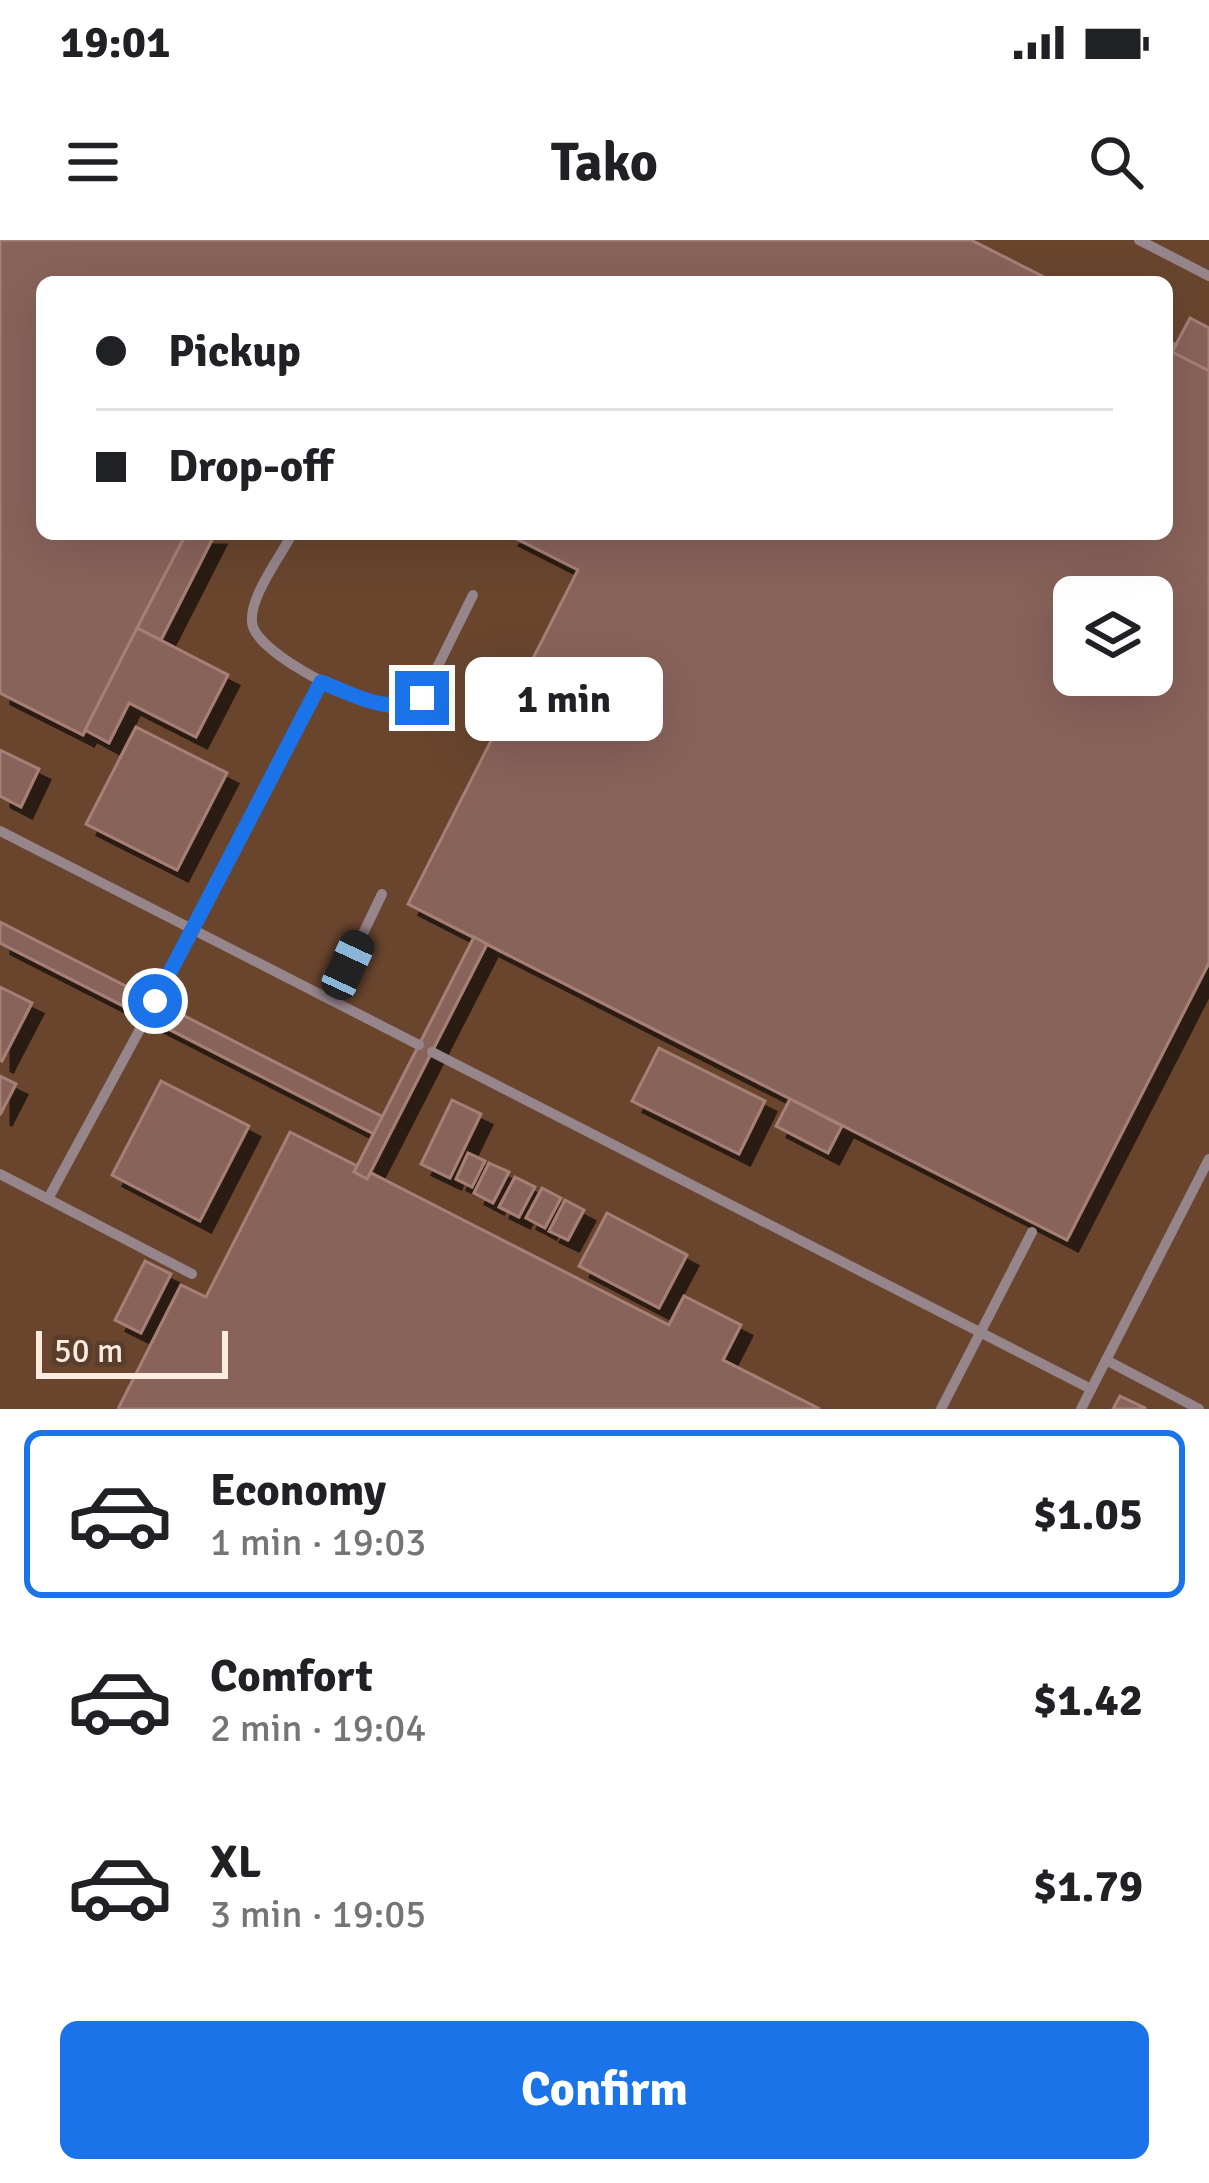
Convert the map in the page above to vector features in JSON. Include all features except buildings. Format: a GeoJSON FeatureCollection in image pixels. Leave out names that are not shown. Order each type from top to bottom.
{"type":"FeatureCollection","features":[{"type":"Feature","properties":{"kind":"lane"},"geometry":{"type":"LineString","coordinates":[[1139,240],[1209,276]]}},
{"type":"Feature","properties":{"kind":"lane"},"geometry":{"type":"LineString","coordinates":[[289,540],[252,612],[254,627],[262,640],[321,682],[387,707],[405,707],[422,698],[472,595]]}},
{"type":"Feature","properties":{"kind":"lane"},"geometry":{"type":"LineString","coordinates":[[155,1001],[321,682]]}},
{"type":"Feature","properties":{"kind":"lane"},"geometry":{"type":"LineString","coordinates":[[0,831],[419,1045]]}},
{"type":"Feature","properties":{"kind":"lane"},"geometry":{"type":"LineString","coordinates":[[331,1000],[382,894]]}},
{"type":"Feature","properties":{"kind":"lane"},"geometry":{"type":"LineString","coordinates":[[48,1199],[146,1018]]}},
{"type":"Feature","properties":{"kind":"lane"},"geometry":{"type":"LineString","coordinates":[[432,1052],[1091,1389]]}},
{"type":"Feature","properties":{"kind":"lane"},"geometry":{"type":"LineString","coordinates":[[1081,1409],[1209,1159]]}},
{"type":"Feature","properties":{"kind":"lane"},"geometry":{"type":"LineString","coordinates":[[0,1174],[192,1274]]}},
{"type":"Feature","properties":{"kind":"lane"},"geometry":{"type":"LineString","coordinates":[[941,1409],[1032,1232]]}},
{"type":"Feature","properties":{"kind":"lane"},"geometry":{"type":"LineString","coordinates":[[1106,1360],[1199,1409]]}},
{"type":"Feature","properties":{"kind":"shaded area"},"geometry":{"type":"Polygon","coordinates":[[[0,240],[1209,240],[1209,1409],[0,1409],[0,240]]]}},
{"type":"Feature","properties":{"kind":"route"},"geometry":{"type":"LineString","coordinates":[[155,1001],[321,682],[387,707],[405,707],[422,698]]}}]}
